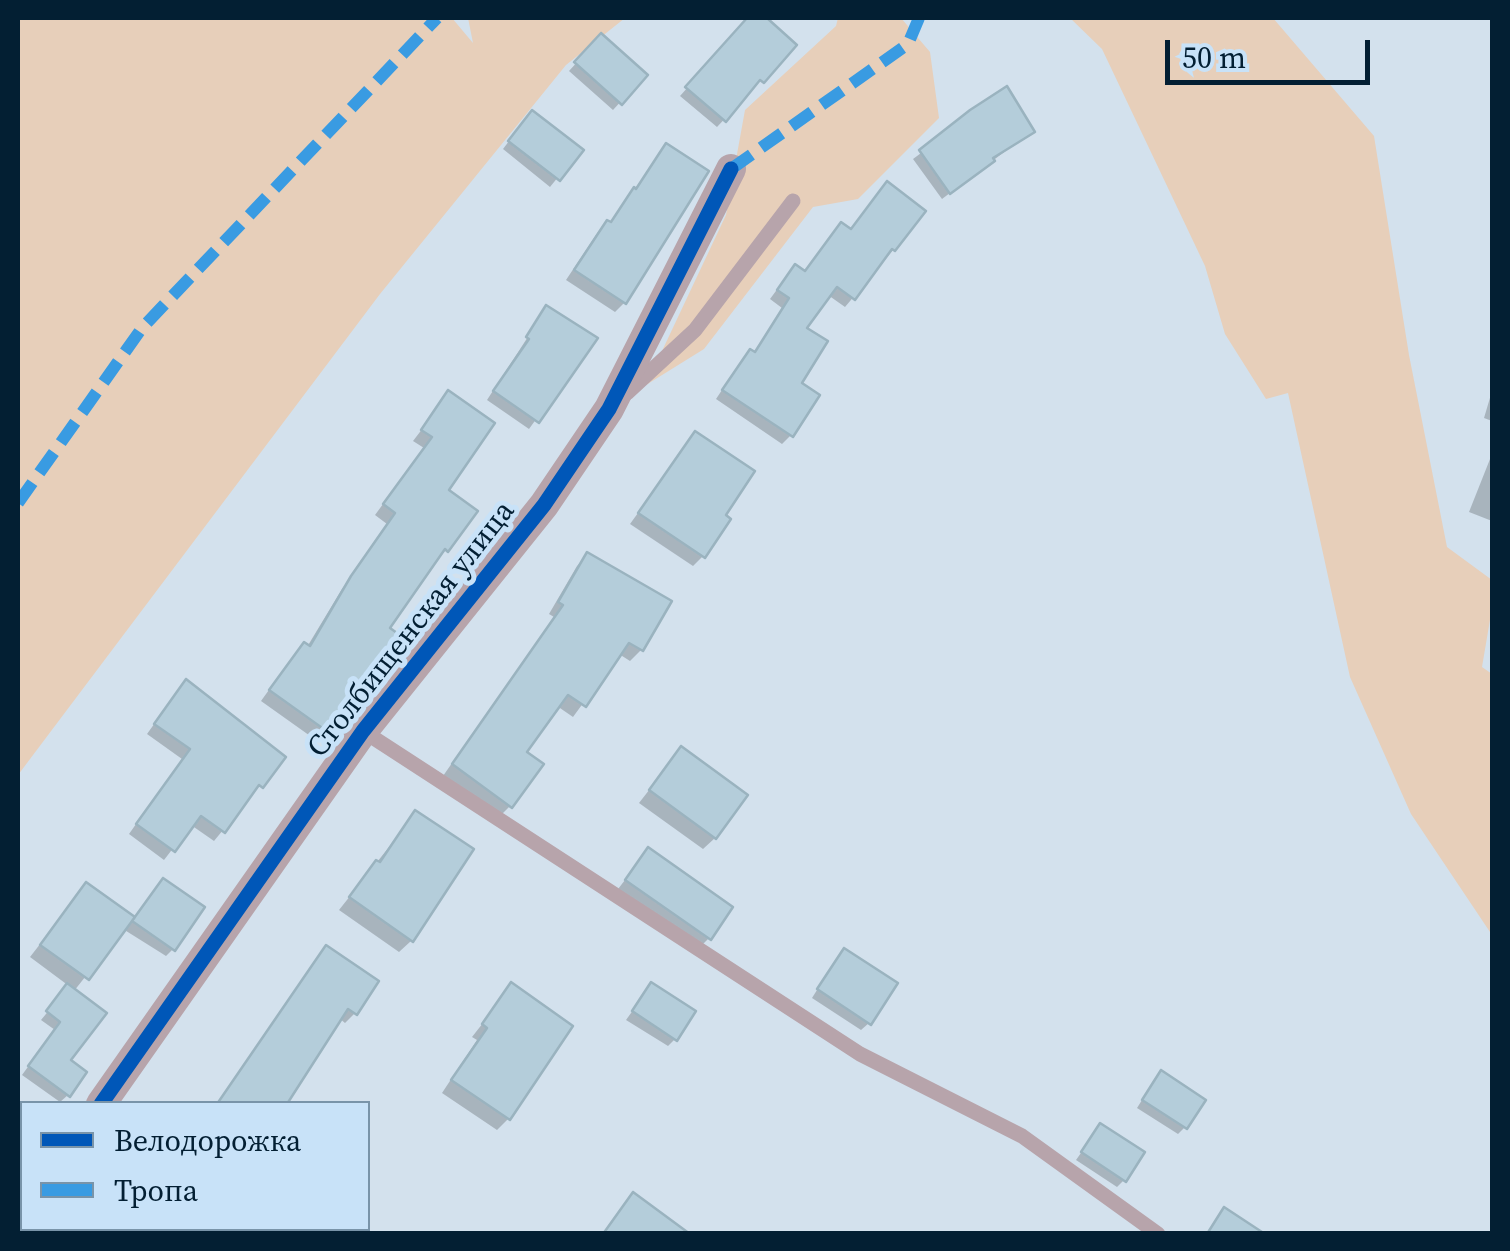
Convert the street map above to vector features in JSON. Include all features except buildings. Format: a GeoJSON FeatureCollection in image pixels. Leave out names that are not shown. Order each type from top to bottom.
{"type":"FeatureCollection","features":[{"type":"Feature","properties":{"kind":"street","name":"Столбищенская улица"},"geometry":{"type":"LineString","coordinates":[[103,1101],[363,731],[544,506],[609,409],[731,169]]}},
{"type":"Feature","properties":{"kind":"lane"},"geometry":{"type":"LineString","coordinates":[[609,409],[695,330],[792,201]]}},
{"type":"Feature","properties":{"kind":"lane"},"geometry":{"type":"LineString","coordinates":[[363,731],[860,1054],[1022,1136],[1158,1234]]}},
{"type":"Feature","properties":{"kind":"shaded area"},"geometry":{"type":"Polygon","coordinates":[[[18,18],[452,18],[473,43],[468,18],[625,18],[566,65],[380,294],[18,775],[18,18]]]}},
{"type":"Feature","properties":{"kind":"shaded area"},"geometry":{"type":"Polygon","coordinates":[[[838,18],[901,18],[930,52],[939,118],[858,199],[813,207],[704,349],[646,385],[726,215],[745,110],[836,26],[838,18]]]}},
{"type":"Feature","properties":{"kind":"shaded area"},"geometry":{"type":"Polygon","coordinates":[[[1070,18],[1273,18],[1374,136],[1409,355],[1447,547],[1492,580],[1492,608],[1482,667],[1492,674],[1492,935],[1411,814],[1350,677],[1288,393],[1266,399],[1225,334],[1205,266],[1102,49],[1070,18]]]}},
{"type":"Feature","properties":{"kind":"marked path"},"geometry":{"type":"LineString","coordinates":[[18,503],[142,328],[437,18]]}},
{"type":"Feature","properties":{"kind":"marked path"},"geometry":{"type":"LineString","coordinates":[[731,169],[908,44],[919,18]]}},
{"type":"Feature","properties":{"kind":"cycle path"},"geometry":{"type":"LineString","coordinates":[[103,1101],[363,731],[544,505],[609,409],[731,169]]}}]}
